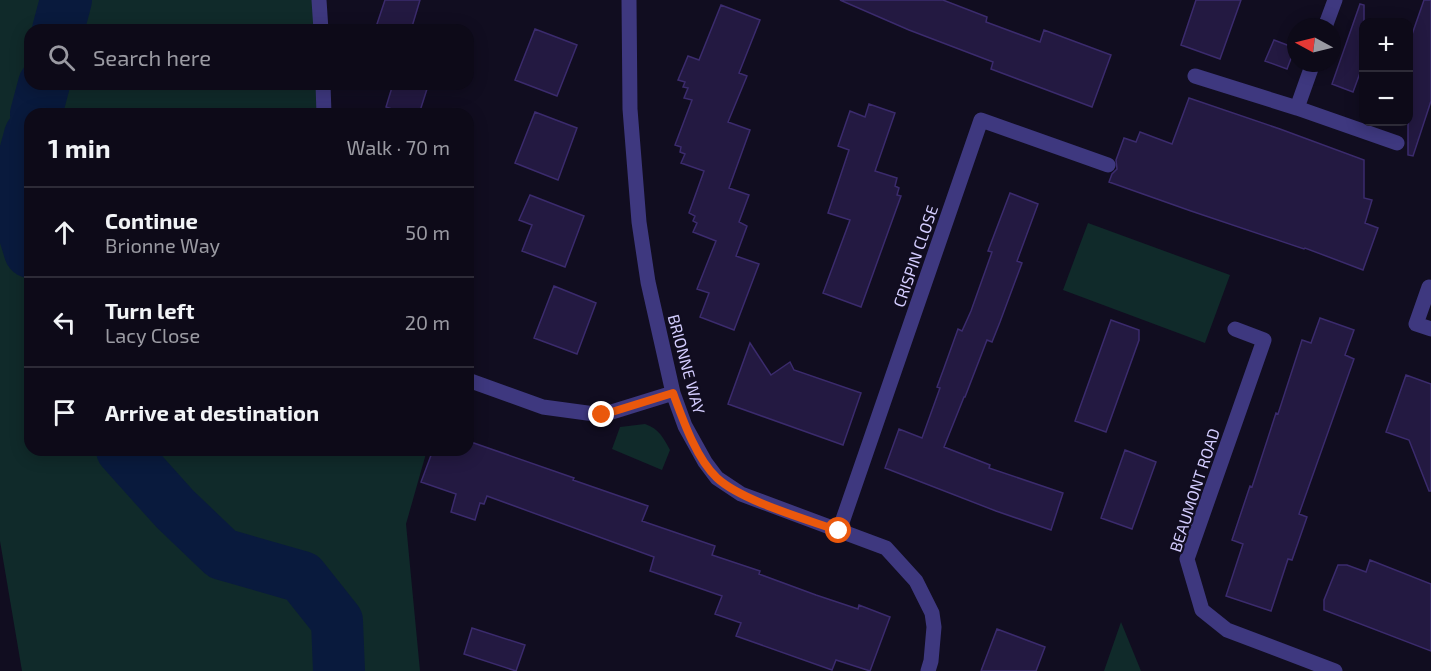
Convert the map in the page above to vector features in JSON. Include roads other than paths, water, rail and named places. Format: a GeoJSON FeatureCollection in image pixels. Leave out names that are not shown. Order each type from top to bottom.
{"type":"FeatureCollection","features":[{"type":"Feature","properties":{"kind":"street"},"geometry":{"type":"LineString","coordinates":[[320,0],[321,24]]}},
{"type":"Feature","properties":{"kind":"street","name":"BRIONNE WAY"},"geometry":{"type":"LineString","coordinates":[[629,0],[630,109],[639,222],[648,282],[673,393],[685,426],[705,462],[717,478],[741,494],[886,548],[916,581],[932,613],[934,627],[928,671]]}},
{"type":"Feature","properties":{"kind":"street"},"geometry":{"type":"LineString","coordinates":[[1328,18],[1335,0]]}},
{"type":"Feature","properties":{"kind":"street"},"geometry":{"type":"LineString","coordinates":[[1297,108],[1310,72]]}},
{"type":"Feature","properties":{"kind":"street"},"geometry":{"type":"LineString","coordinates":[[1195,76],[1397,143]]}},
{"type":"Feature","properties":{"kind":"street"},"geometry":{"type":"LineString","coordinates":[[323,90],[324,108]]}},
{"type":"Feature","properties":{"kind":"street","name":"CRISPIN CLOSE"},"geometry":{"type":"LineString","coordinates":[[839,531],[981,120],[1108,165]]}},
{"type":"Feature","properties":{"kind":"street"},"geometry":{"type":"LineString","coordinates":[[1429,287],[1416,324],[1431,329]]}},
{"type":"Feature","properties":{"kind":"street","name":"BEAUMONT ROAD"},"geometry":{"type":"LineString","coordinates":[[1235,329],[1264,340],[1187,559],[1202,610],[1227,630],[1335,671]]}},
{"type":"Feature","properties":{"kind":"street"},"geometry":{"type":"LineString","coordinates":[[474,382],[543,407],[602,415],[673,393]]}},
{"type":"Feature","properties":{"kind":"waterway"},"geometry":{"type":"LineString","coordinates":[[60,24],[66,0]]}},
{"type":"Feature","properties":{"kind":"waterway"},"geometry":{"type":"LineString","coordinates":[[38,108],[42,90]]}},
{"type":"Feature","properties":{"kind":"waterway"},"geometry":{"type":"LineString","coordinates":[[24,157],[13,197],[24,233]]}},
{"type":"Feature","properties":{"kind":"waterway"},"geometry":{"type":"LineString","coordinates":[[127,456],[175,509],[222,554],[302,577],[337,621],[339,671]]}}]}
